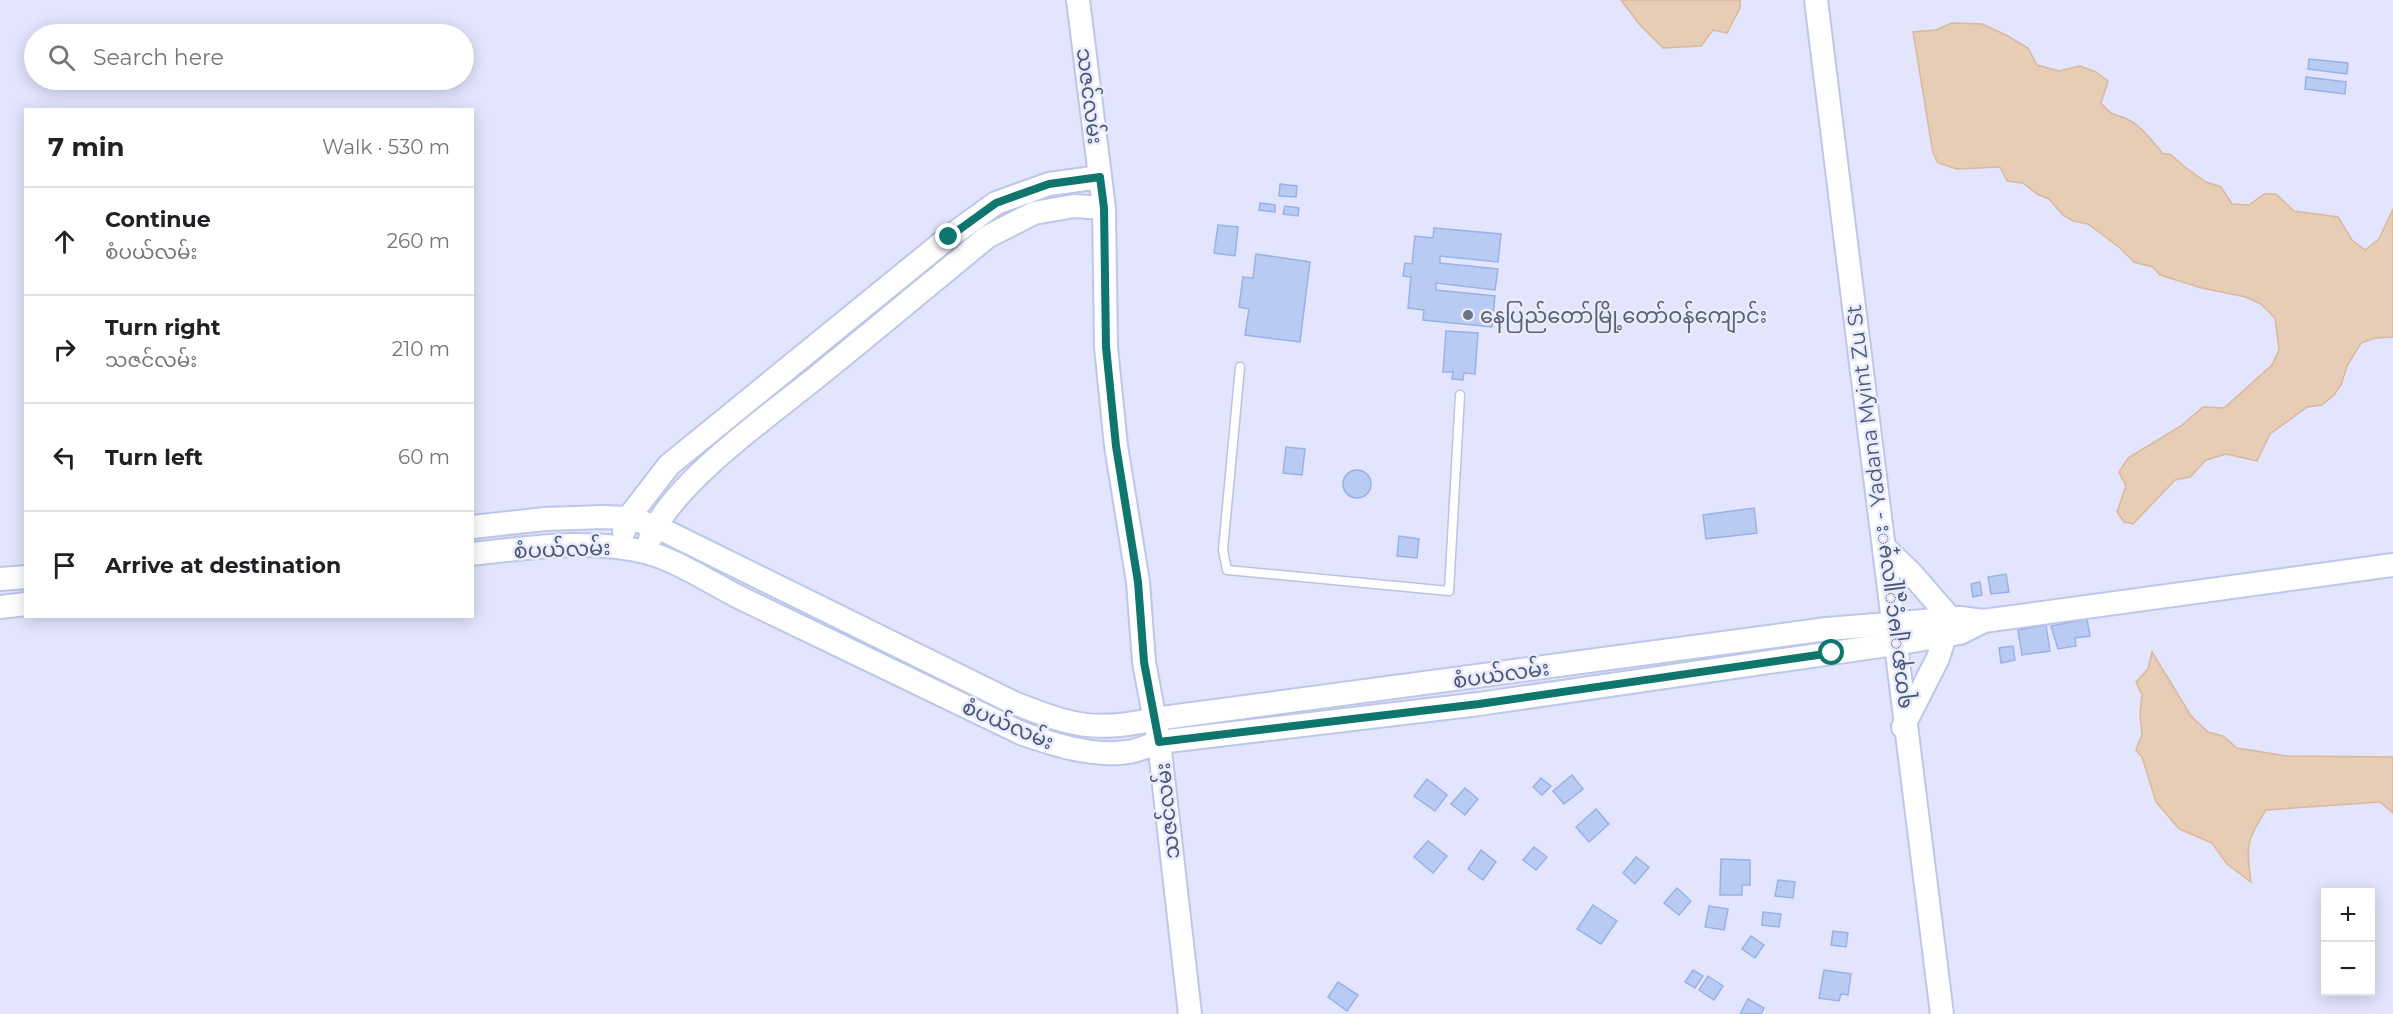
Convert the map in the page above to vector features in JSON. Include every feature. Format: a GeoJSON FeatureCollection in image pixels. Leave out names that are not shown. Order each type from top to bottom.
{"type":"FeatureCollection","features":[{"type":"Feature","properties":{"kind":"street","name":"သဇင်လမ်း"},"geometry":{"type":"LineString","coordinates":[[1078,0],[1104,208],[1106,347],[1115,435],[1138,582],[1144,662],[1159,742],[1190,1014]]}},
{"type":"Feature","properties":{"kind":"street","name":"ရတနာျမင့္ဇူလမ္း - Yadana Myint Zu St"},"geometry":{"type":"LineString","coordinates":[[1816,0],[1904,727],[1942,1014]]}},
{"type":"Feature","properties":{"kind":"street"},"geometry":{"type":"LineString","coordinates":[[618,547],[628,518],[669,465],[892,282],[996,203],[1049,184],[1100,177]]}},
{"type":"Feature","properties":{"kind":"street"},"geometry":{"type":"LineString","coordinates":[[645,552],[655,526],[683,490],[731,446],[987,237],[1034,213],[1074,206],[1104,208]]}},
{"type":"Feature","properties":{"kind":"street","name":"စံပယ်လမ်း"},"geometry":{"type":"LineString","coordinates":[[474,528],[544,519],[628,518],[655,526],[1014,703],[1054,718],[1090,727],[1125,726],[1155,719],[1816,630],[1893,633]]}},
{"type":"Feature","properties":{"kind":"street","name":"စံပယ်လမ်း"},"geometry":{"type":"LineString","coordinates":[[474,554],[547,546],[618,547],[664,558],[719,588],[1023,734],[1066,749],[1098,752],[1129,752],[1159,742],[1479,704],[1893,633]]}},
{"type":"Feature","properties":{"kind":"street"},"geometry":{"type":"LineString","coordinates":[[1884,547],[1911,573],[1948,628]]}},
{"type":"Feature","properties":{"kind":"street"},"geometry":{"type":"LineString","coordinates":[[1893,633],[1948,628],[1983,621],[2393,565]]}},
{"type":"Feature","properties":{"kind":"street"},"geometry":{"type":"LineString","coordinates":[[0,579],[24,577]]}},
{"type":"Feature","properties":{"kind":"street"},"geometry":{"type":"LineString","coordinates":[[0,607],[24,604]]}},
{"type":"Feature","properties":{"kind":"street"},"geometry":{"type":"LineString","coordinates":[[1904,727],[1938,658],[1948,628]]}},
{"type":"Feature","properties":{"kind":"lane"},"geometry":{"type":"LineString","coordinates":[[1240,367],[1223,550],[1227,570],[1449,591],[1460,395]]}},
{"type":"Feature","properties":{"kind":"shaded area"},"geometry":{"type":"Polygon","coordinates":[[[1621,0],[1740,0],[1740,8],[1727,33],[1713,30],[1701,46],[1663,48],[1640,25],[1621,0]]]}},
{"type":"Feature","properties":{"kind":"shaded area"},"geometry":{"type":"Polygon","coordinates":[[[1952,23],[1982,24],[2006,35],[2028,48],[2037,65],[2059,71],[2080,66],[2096,72],[2108,81],[2101,103],[2106,108],[2139,127],[2163,154],[2170,154],[2206,182],[2221,187],[2232,204],[2249,205],[2264,194],[2276,194],[2294,211],[2338,217],[2352,240],[2365,250],[2379,239],[2393,209],[2393,337],[2376,338],[2361,343],[2347,366],[2341,385],[2334,395],[2322,405],[2307,407],[2270,434],[2257,461],[2226,454],[2206,460],[2190,477],[2175,480],[2133,524],[2124,522],[2117,512],[2126,486],[2119,472],[2128,458],[2181,426],[2203,407],[2224,408],[2272,365],[2279,350],[2275,318],[2261,304],[2246,297],[2202,288],[2160,275],[2153,267],[2134,262],[2120,248],[2088,224],[2073,221],[2063,215],[2049,199],[2037,194],[2023,183],[2007,181],[2000,167],[1957,169],[1938,163],[1933,153],[1913,32],[1936,30],[1952,23]]]}},
{"type":"Feature","properties":{"kind":"shaded area"},"geometry":{"type":"Polygon","coordinates":[[[2152,652],[2191,716],[2208,732],[2223,736],[2237,748],[2287,756],[2393,757],[2393,813],[2380,802],[2266,810],[2249,844],[2248,860],[2251,882],[2227,864],[2212,843],[2179,829],[2156,802],[2142,757],[2136,750],[2142,735],[2140,714],[2142,695],[2136,682],[2148,669],[2152,652]]]}},
{"type":"Feature","properties":{"kind":"building"},"geometry":{"type":"Polygon","coordinates":[[[2309,59],[2348,63],[2347,74],[2308,69],[2309,59]]]}},
{"type":"Feature","properties":{"kind":"building"},"geometry":{"type":"Polygon","coordinates":[[[2306,77],[2346,82],[2345,94],[2305,89],[2306,77]]]}},
{"type":"Feature","properties":{"kind":"building"},"geometry":{"type":"Polygon","coordinates":[[[1280,184],[1297,186],[1296,197],[1279,196],[1280,184]]]}},
{"type":"Feature","properties":{"kind":"building"},"geometry":{"type":"Polygon","coordinates":[[[1260,203],[1275,205],[1275,212],[1259,210],[1260,203]]]}},
{"type":"Feature","properties":{"kind":"building"},"geometry":{"type":"Polygon","coordinates":[[[1285,206],[1299,208],[1298,216],[1283,214],[1285,206]]]}},
{"type":"Feature","properties":{"kind":"building"},"geometry":{"type":"Polygon","coordinates":[[[1218,225],[1238,227],[1235,256],[1214,253],[1218,225]]]}},
{"type":"Feature","properties":{"kind":"building"},"geometry":{"type":"Polygon","coordinates":[[[1434,228],[1501,234],[1498,262],[1440,256],[1440,263],[1498,269],[1495,290],[1436,283],[1436,290],[1495,296],[1492,327],[1423,320],[1424,310],[1408,308],[1411,277],[1403,276],[1405,263],[1412,264],[1415,236],[1433,238],[1434,228]]]}},
{"type":"Feature","properties":{"kind":"building"},"geometry":{"type":"Polygon","coordinates":[[[1256,254],[1310,262],[1300,342],[1245,335],[1249,309],[1239,307],[1243,277],[1253,278],[1256,254]]]}},
{"type":"Feature","properties":{"kind":"building"},"geometry":{"type":"Polygon","coordinates":[[[1446,331],[1478,333],[1475,374],[1464,373],[1463,380],[1452,379],[1453,372],[1443,372],[1446,331]]]}},
{"type":"Feature","properties":{"kind":"building"},"geometry":{"type":"Polygon","coordinates":[[[1286,447],[1305,449],[1302,475],[1283,473],[1286,447]]]}},
{"type":"Feature","properties":{"kind":"building"},"geometry":{"type":"Polygon","coordinates":[[[1357,470],[1367,474],[1371,484],[1367,494],[1357,498],[1347,494],[1343,484],[1347,474],[1357,470]]]}},
{"type":"Feature","properties":{"kind":"building"},"geometry":{"type":"Polygon","coordinates":[[[1754,508],[1757,533],[1706,539],[1703,515],[1754,508]]]}},
{"type":"Feature","properties":{"kind":"building"},"geometry":{"type":"Polygon","coordinates":[[[1399,536],[1419,539],[1417,558],[1397,556],[1399,536]]]}},
{"type":"Feature","properties":{"kind":"building"},"geometry":{"type":"Polygon","coordinates":[[[2006,574],[2009,592],[1991,594],[1988,577],[2006,574]]]}},
{"type":"Feature","properties":{"kind":"building"},"geometry":{"type":"Polygon","coordinates":[[[1980,582],[1982,595],[1973,597],[1971,584],[1980,582]]]}},
{"type":"Feature","properties":{"kind":"building"},"geometry":{"type":"Polygon","coordinates":[[[2087,619],[2090,636],[2075,638],[2076,646],[2058,649],[2051,626],[2087,619]]]}},
{"type":"Feature","properties":{"kind":"building"},"geometry":{"type":"Polygon","coordinates":[[[2046,625],[2050,651],[2022,655],[2018,630],[2046,625]]]}},
{"type":"Feature","properties":{"kind":"building"},"geometry":{"type":"Polygon","coordinates":[[[2013,646],[2015,660],[2001,663],[1999,648],[2013,646]]]}},
{"type":"Feature","properties":{"kind":"building"},"geometry":{"type":"Polygon","coordinates":[[[1572,775],[1583,789],[1564,804],[1553,791],[1572,775]]]}},
{"type":"Feature","properties":{"kind":"building"},"geometry":{"type":"Polygon","coordinates":[[[1541,778],[1551,786],[1542,795],[1533,787],[1541,778]]]}},
{"type":"Feature","properties":{"kind":"building"},"geometry":{"type":"Polygon","coordinates":[[[1427,779],[1447,795],[1435,811],[1414,796],[1427,779]]]}},
{"type":"Feature","properties":{"kind":"building"},"geometry":{"type":"Polygon","coordinates":[[[1465,788],[1478,799],[1465,815],[1451,804],[1465,788]]]}},
{"type":"Feature","properties":{"kind":"building"},"geometry":{"type":"Polygon","coordinates":[[[1596,809],[1609,824],[1589,842],[1576,827],[1596,809]]]}},
{"type":"Feature","properties":{"kind":"building"},"geometry":{"type":"Polygon","coordinates":[[[1428,841],[1447,856],[1433,873],[1414,857],[1428,841]]]}},
{"type":"Feature","properties":{"kind":"building"},"geometry":{"type":"Polygon","coordinates":[[[1534,847],[1547,857],[1536,870],[1523,860],[1534,847]]]}},
{"type":"Feature","properties":{"kind":"building"},"geometry":{"type":"Polygon","coordinates":[[[1481,850],[1496,862],[1483,880],[1468,869],[1481,850]]]}},
{"type":"Feature","properties":{"kind":"building"},"geometry":{"type":"Polygon","coordinates":[[[1636,857],[1649,867],[1635,884],[1623,873],[1636,857]]]}},
{"type":"Feature","properties":{"kind":"building"},"geometry":{"type":"Polygon","coordinates":[[[1721,859],[1750,860],[1750,885],[1742,885],[1742,895],[1720,895],[1721,859]]]}},
{"type":"Feature","properties":{"kind":"building"},"geometry":{"type":"Polygon","coordinates":[[[1778,880],[1795,882],[1793,898],[1775,896],[1778,880]]]}},
{"type":"Feature","properties":{"kind":"building"},"geometry":{"type":"Polygon","coordinates":[[[1677,888],[1691,901],[1679,915],[1664,903],[1677,888]]]}},
{"type":"Feature","properties":{"kind":"building"},"geometry":{"type":"Polygon","coordinates":[[[1593,905],[1617,921],[1601,944],[1577,929],[1593,905]]]}},
{"type":"Feature","properties":{"kind":"building"},"geometry":{"type":"Polygon","coordinates":[[[1709,906],[1728,909],[1724,930],[1705,927],[1709,906]]]}},
{"type":"Feature","properties":{"kind":"building"},"geometry":{"type":"Polygon","coordinates":[[[1763,912],[1781,914],[1779,927],[1762,925],[1763,912]]]}},
{"type":"Feature","properties":{"kind":"building"},"geometry":{"type":"Polygon","coordinates":[[[1833,931],[1848,933],[1846,947],[1831,945],[1833,931]]]}},
{"type":"Feature","properties":{"kind":"building"},"geometry":{"type":"Polygon","coordinates":[[[1751,936],[1764,945],[1755,958],[1742,949],[1751,936]]]}},
{"type":"Feature","properties":{"kind":"building"},"geometry":{"type":"Polygon","coordinates":[[[1693,970],[1703,976],[1695,988],[1685,982],[1693,970]]]}},
{"type":"Feature","properties":{"kind":"building"},"geometry":{"type":"Polygon","coordinates":[[[1824,970],[1851,974],[1848,995],[1841,994],[1839,1001],[1819,998],[1824,970]]]}},
{"type":"Feature","properties":{"kind":"building"},"geometry":{"type":"Polygon","coordinates":[[[1708,976],[1723,986],[1714,1000],[1699,990],[1708,976]]]}},
{"type":"Feature","properties":{"kind":"building"},"geometry":{"type":"Polygon","coordinates":[[[1338,982],[1358,995],[1347,1011],[1328,997],[1338,982]]]}},
{"type":"Feature","properties":{"kind":"building"},"geometry":{"type":"Polygon","coordinates":[[[1748,999],[1764,1008],[1761,1014],[1740,1014],[1748,999]]]}},
{"type":"Feature","properties":{"kind":"place","name":"နေပြည်တော်မြို့တော်ဝန်ကျောင်း"},"geometry":{"type":"Point","coordinates":[1468,315]}},
{"type":"Feature","properties":{"kind":"route"},"geometry":{"type":"LineString","coordinates":[[949,237],[996,203],[1049,184],[1100,177],[1104,208],[1106,347],[1116,446],[1138,582],[1144,662],[1159,742],[1479,704],[1764,661],[1832,653]]}}]}
